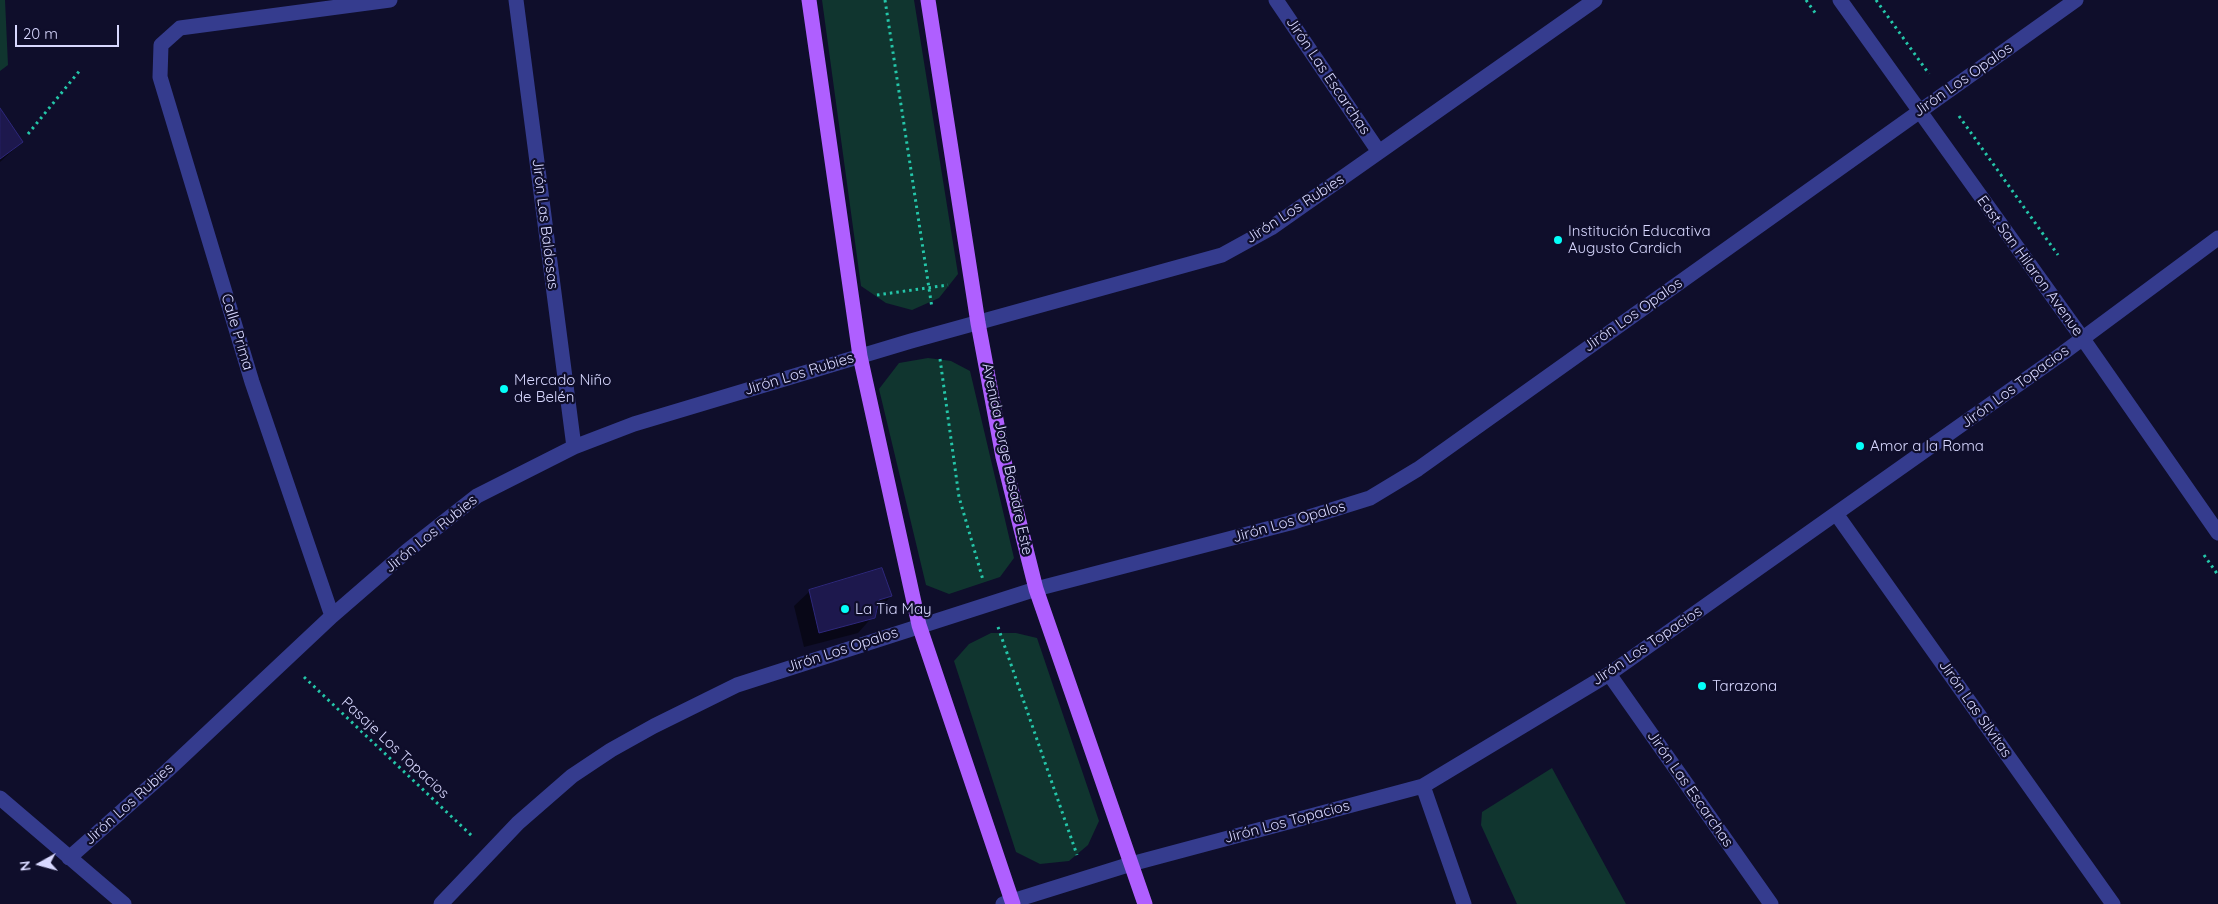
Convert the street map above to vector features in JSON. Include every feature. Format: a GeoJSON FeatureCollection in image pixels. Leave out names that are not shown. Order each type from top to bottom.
{"type":"FeatureCollection","features":[{"type":"Feature","properties":{"kind":"main road"},"geometry":{"type":"LineString","coordinates":[[809,0],[860,356],[919,625],[1009,903]]}},
{"type":"Feature","properties":{"kind":"main road","name":"Avenida Jorge Basadre Este"},"geometry":{"type":"LineString","coordinates":[[928,0],[978,322],[1003,457],[1036,589],[1145,904]]}},
{"type":"Feature","properties":{"kind":"street","name":"Calle Prima"},"geometry":{"type":"LineString","coordinates":[[332,616],[252,382],[160,77],[161,45],[180,28],[390,0]]}},
{"type":"Feature","properties":{"kind":"street","name":"Jirón Las Baldosas"},"geometry":{"type":"LineString","coordinates":[[516,0],[574,448]]}},
{"type":"Feature","properties":{"kind":"street","name":"Jirón Las Escarchas"},"geometry":{"type":"LineString","coordinates":[[1276,0],[1379,152]]}},
{"type":"Feature","properties":{"kind":"street","name":"Jirón Los Rubies"},"geometry":{"type":"LineString","coordinates":[[69,858],[167,771],[332,616],[407,551],[477,496],[574,448],[634,424],[936,334],[1222,254],[1271,228],[1595,0]]}},
{"type":"Feature","properties":{"kind":"street","name":"East San Hilaron Avenue"},"geometry":{"type":"LineString","coordinates":[[1840,0],[2083,339],[2218,533]]}},
{"type":"Feature","properties":{"kind":"street","name":"Jirón Los Opalos"},"geometry":{"type":"LineString","coordinates":[[441,904],[518,823],[572,776],[611,750],[654,726],[737,685],[1036,589],[1290,524],[1370,498],[1426,463],[2076,0]]}},
{"type":"Feature","properties":{"kind":"street","name":"Jirón Los Topacios"},"geometry":{"type":"LineString","coordinates":[[1009,903],[1130,864],[1423,786],[1609,674],[1837,515],[2083,339],[2218,238]]}},
{"type":"Feature","properties":{"kind":"street","name":"Jirón Las Silvitas"},"geometry":{"type":"LineString","coordinates":[[1837,515],[2113,904]]}},
{"type":"Feature","properties":{"kind":"street","name":"Jirón Las Escarchas"},"geometry":{"type":"LineString","coordinates":[[1609,674],[1771,904]]}},
{"type":"Feature","properties":{"kind":"street"},"geometry":{"type":"LineString","coordinates":[[1423,786],[1464,904]]}},
{"type":"Feature","properties":{"kind":"street"},"geometry":{"type":"LineString","coordinates":[[0,798],[124,904]]}},
{"type":"Feature","properties":{"kind":"path"},"geometry":{"type":"LineString","coordinates":[[886,0],[959,497],[990,603],[1086,878]]}},
{"type":"Feature","properties":{"kind":"path"},"geometry":{"type":"LineString","coordinates":[[28,134],[81,69]]}},
{"type":"Feature","properties":{"kind":"path"},"geometry":{"type":"LineString","coordinates":[[872,295],[951,284]]}},
{"type":"Feature","properties":{"kind":"path","name":"Pasaje Los Topacios"},"geometry":{"type":"LineString","coordinates":[[286,659],[489,852]]}},
{"type":"Feature","properties":{"kind":"green space"},"geometry":{"type":"Polygon","coordinates":[[[0,0],[5,0],[8,65],[0,71],[0,0]]]}},
{"type":"Feature","properties":{"kind":"green space"},"geometry":{"type":"Polygon","coordinates":[[[822,0],[914,0],[958,274],[939,298],[912,310],[886,303],[861,286],[822,0]]]}},
{"type":"Feature","properties":{"kind":"green space"},"geometry":{"type":"Polygon","coordinates":[[[928,358],[951,361],[970,371],[1014,558],[1000,577],[949,594],[926,585],[879,389],[899,363],[928,358]]]}},
{"type":"Feature","properties":{"kind":"green space"},"geometry":{"type":"Polygon","coordinates":[[[991,633],[1016,633],[1037,638],[1099,821],[1088,845],[1069,861],[1040,864],[1016,852],[954,661],[969,644],[991,633]]]}},
{"type":"Feature","properties":{"kind":"green space"},"geometry":{"type":"Polygon","coordinates":[[[1552,768],[1626,904],[1517,904],[1481,825],[1482,812],[1552,768]]]}},
{"type":"Feature","properties":{"kind":"building"},"geometry":{"type":"Polygon","coordinates":[[[0,108],[23,142],[0,159],[0,108]]]}},
{"type":"Feature","properties":{"kind":"building","name":"La Tia May"},"geometry":{"type":"Polygon","coordinates":[[[882,568],[892,596],[879,600],[875,618],[819,633],[809,590],[882,568]]]}},
{"type":"Feature","properties":{"kind":"place","name":"Institución Educativa Augusto Cardich"},"geometry":{"type":"Point","coordinates":[1558,240]}},
{"type":"Feature","properties":{"kind":"place","name":"Mercado Niño de Belén"},"geometry":{"type":"Point","coordinates":[504,389]}},
{"type":"Feature","properties":{"kind":"place","name":"Amor a la Roma"},"geometry":{"type":"Point","coordinates":[1860,446]}},
{"type":"Feature","properties":{"kind":"place","name":"La Tia May"},"geometry":{"type":"Point","coordinates":[845,609]}},
{"type":"Feature","properties":{"kind":"place","name":"Tarazona"},"geometry":{"type":"Point","coordinates":[1702,686]}}]}
